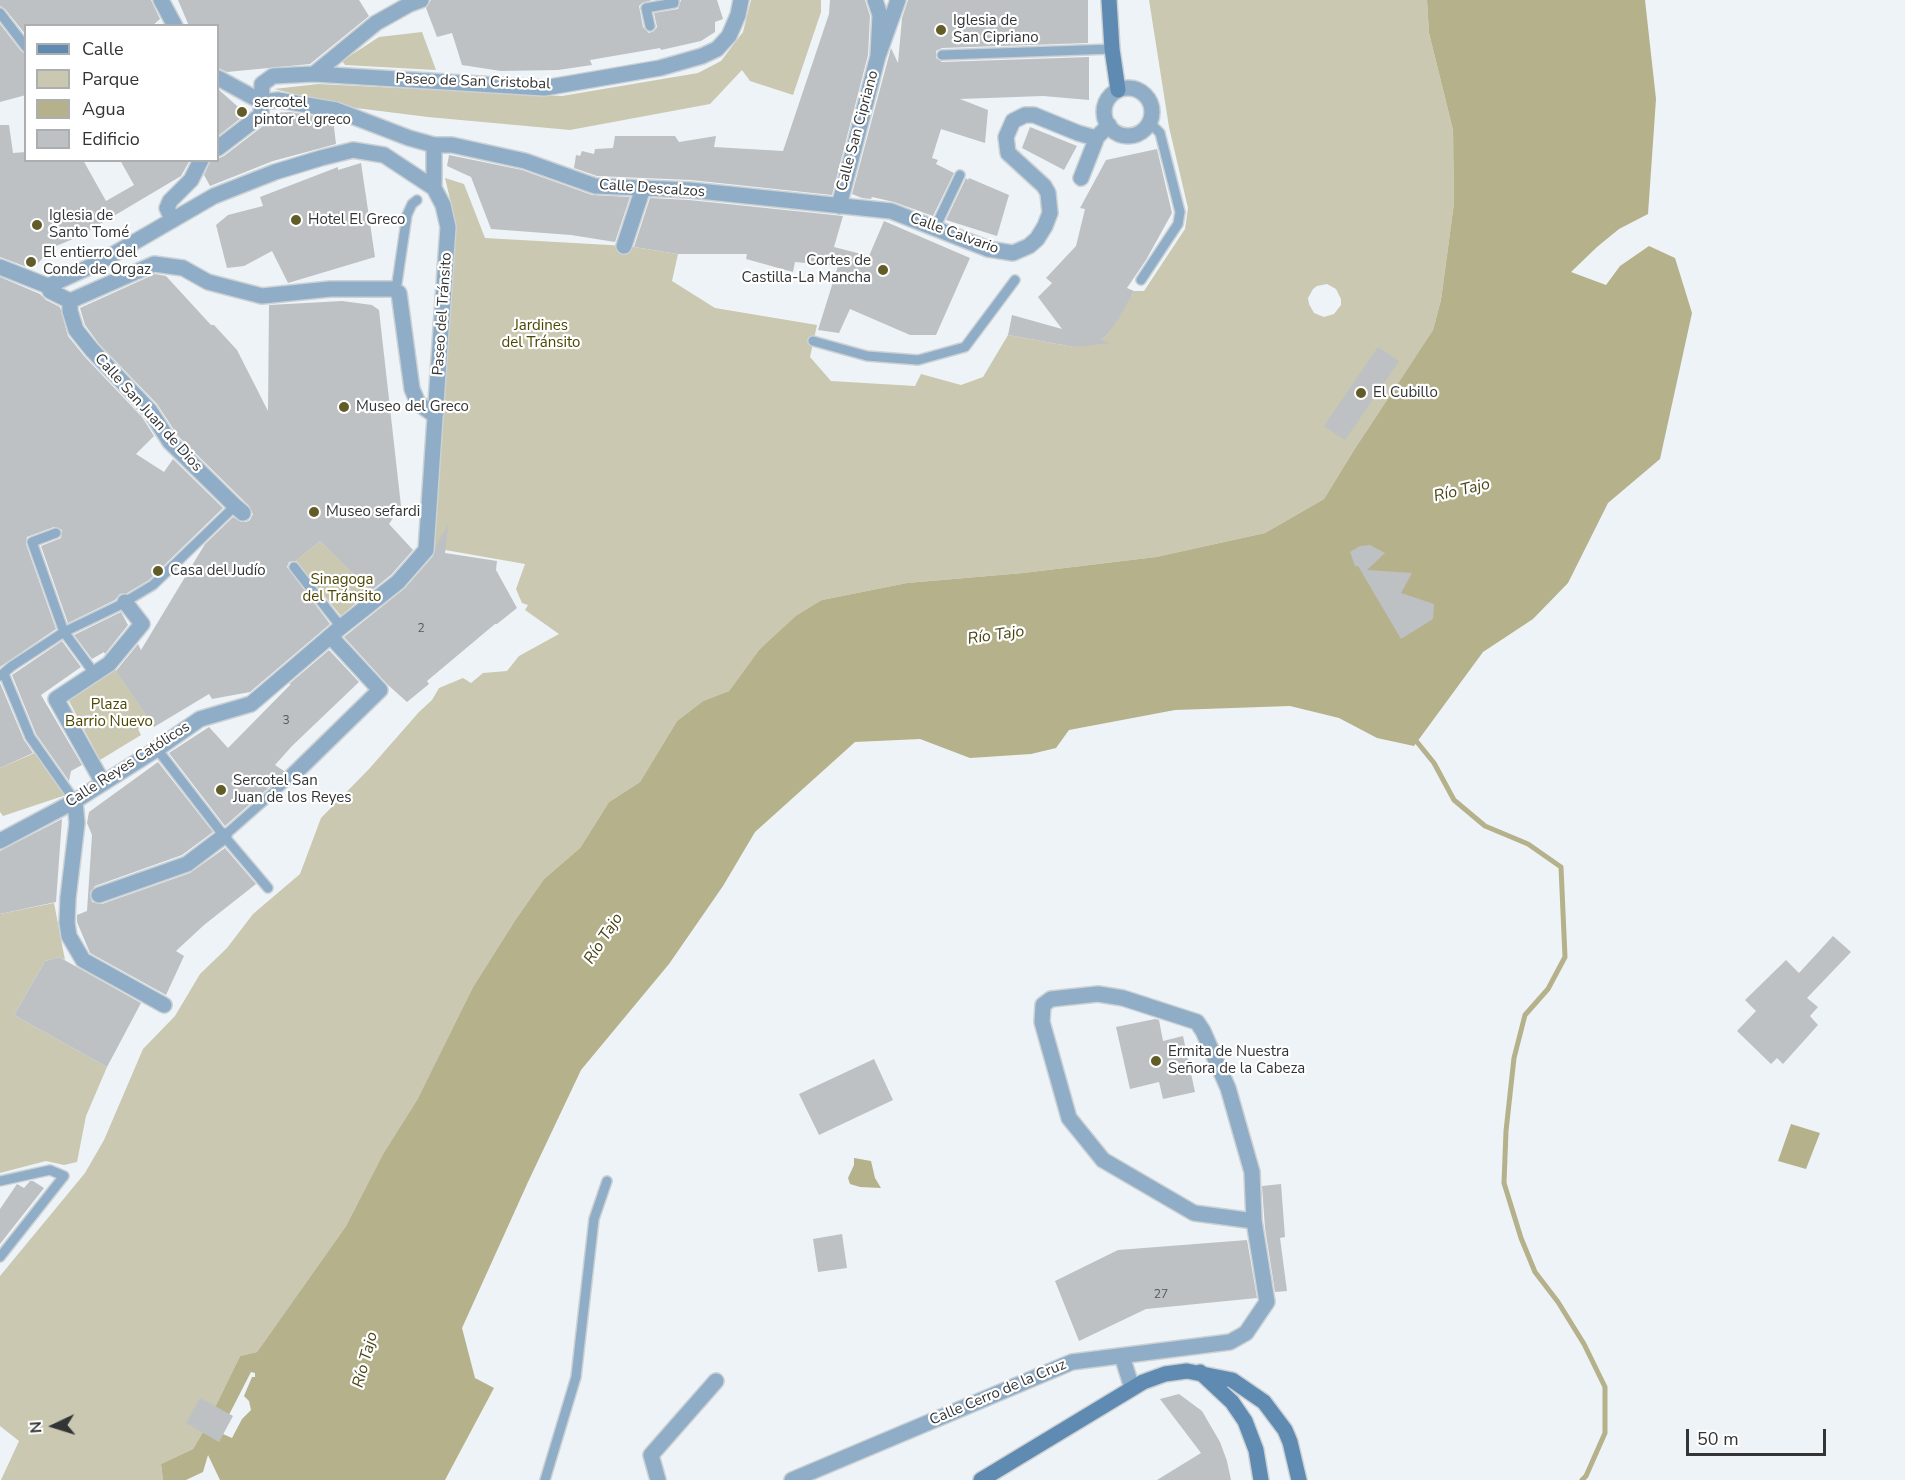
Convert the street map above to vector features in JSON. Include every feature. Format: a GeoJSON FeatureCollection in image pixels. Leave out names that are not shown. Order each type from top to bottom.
{"type":"FeatureCollection","features":[{"type":"Feature","properties":{"kind":"main road"},"geometry":{"type":"LineString","coordinates":[[1109,0],[1112,49],[1118,90]]}},
{"type":"Feature","properties":{"kind":"main road"},"geometry":{"type":"LineString","coordinates":[[981,1480],[1132,1388],[1165,1374],[1177,1372],[1200,1372],[1232,1380],[1263,1402],[1285,1430],[1295,1459],[1299,1480]]}},
{"type":"Feature","properties":{"kind":"main road"},"geometry":{"type":"LineString","coordinates":[[1200,1372],[1232,1402],[1245,1421],[1256,1450],[1261,1480]]}},
{"type":"Feature","properties":{"kind":"main road"},"geometry":{"type":"LineString","coordinates":[[1290,1480],[1295,1459]]}},
{"type":"Feature","properties":{"kind":"street"},"geometry":{"type":"LineString","coordinates":[[161,0],[174,24]]}},
{"type":"Feature","properties":{"kind":"street"},"geometry":{"type":"LineString","coordinates":[[314,74],[376,23],[421,0]]}},
{"type":"Feature","properties":{"kind":"street","name":"Paseo de San Cristobal"},"geometry":{"type":"LineString","coordinates":[[262,102],[262,84],[273,76],[314,74],[544,88],[660,68],[702,56],[717,49],[729,36],[738,15],[741,0]]}},
{"type":"Feature","properties":{"kind":"street"},"geometry":{"type":"LineString","coordinates":[[875,0],[880,15],[878,56]]}},
{"type":"Feature","properties":{"kind":"street"},"geometry":{"type":"LineString","coordinates":[[878,56],[898,0]]}},
{"type":"Feature","properties":{"kind":"street","name":"Calle San Cipriano"},"geometry":{"type":"LineString","coordinates":[[839,206],[878,56]]}},
{"type":"Feature","properties":{"kind":"street"},"geometry":{"type":"LineString","coordinates":[[219,79],[262,102],[278,100],[336,110],[409,138],[434,145]]}},
{"type":"Feature","properties":{"kind":"street"},"geometry":{"type":"LineString","coordinates":[[1134,88],[1147,98],[1152,114],[1149,122],[1140,132],[1119,134],[1105,119],[1105,105],[1118,90],[1134,88]]}},
{"type":"Feature","properties":{"kind":"street"},"geometry":{"type":"LineString","coordinates":[[219,147],[261,115],[262,102]]}},
{"type":"Feature","properties":{"kind":"street","name":"Calle Calvario"},"geometry":{"type":"LineString","coordinates":[[839,206],[891,211],[988,249],[1013,253],[1029,246],[1037,239],[1050,213],[1049,199],[1044,186],[1008,153],[1006,137],[1013,121],[1025,115],[1034,115],[1078,134],[1097,137]]}},
{"type":"Feature","properties":{"kind":"street"},"geometry":{"type":"LineString","coordinates":[[1081,178],[1097,137],[1109,125]]}},
{"type":"Feature","properties":{"kind":"street","name":"Calle Descalzos"},"geometry":{"type":"LineString","coordinates":[[434,145],[452,145],[525,161],[595,186],[690,190],[839,206]]}},
{"type":"Feature","properties":{"kind":"street","name":"Paseo del Tránsito"},"geometry":{"type":"LineString","coordinates":[[336,632],[398,582],[426,550],[448,227],[443,205],[434,188],[434,145]]}},
{"type":"Feature","properties":{"kind":"street"},"geometry":{"type":"LineString","coordinates":[[48,286],[100,262],[214,196],[275,172],[321,158],[353,150],[384,155],[434,188]]}},
{"type":"Feature","properties":{"kind":"street"},"geometry":{"type":"LineString","coordinates":[[172,219],[167,208],[170,201],[191,180],[200,162]]}},
{"type":"Feature","properties":{"kind":"street"},"geometry":{"type":"LineString","coordinates":[[624,246],[643,188]]}},
{"type":"Feature","properties":{"kind":"street"},"geometry":{"type":"LineString","coordinates":[[0,267],[48,286],[50,291],[70,301],[154,264],[183,268],[208,282],[262,296],[330,289],[393,289],[399,293],[412,389],[418,403],[430,412],[436,412]]}},
{"type":"Feature","properties":{"kind":"street","name":"Calle San Juan de Dios"},"geometry":{"type":"LineString","coordinates":[[70,301],[70,311],[76,330],[150,411],[170,442],[239,510]]}},
{"type":"Feature","properties":{"kind":"street"},"geometry":{"type":"LineString","coordinates":[[103,783],[56,699],[109,664],[142,624],[122,604]]}},
{"type":"Feature","properties":{"kind":"street"},"geometry":{"type":"LineString","coordinates":[[292,776],[380,690],[336,632]]}},
{"type":"Feature","properties":{"kind":"street","name":"Calle Reyes Católicos"},"geometry":{"type":"LineString","coordinates":[[0,841],[75,801],[200,719],[251,704],[336,632]]}},
{"type":"Feature","properties":{"kind":"street"},"geometry":{"type":"LineString","coordinates":[[75,801],[77,823],[67,923],[72,943],[83,960],[164,1005]]}},
{"type":"Feature","properties":{"kind":"street"},"geometry":{"type":"LineString","coordinates":[[99,895],[187,864],[224,836]]}},
{"type":"Feature","properties":{"kind":"street"},"geometry":{"type":"LineString","coordinates":[[1098,994],[1137,1001],[1197,1022],[1228,1088],[1252,1172],[1254,1221],[1194,1213],[1103,1160],[1069,1118],[1042,1022],[1043,1005],[1051,999],[1098,994]]}},
{"type":"Feature","properties":{"kind":"street","name":"Calle Cerro de la Cruz"},"geometry":{"type":"LineString","coordinates":[[792,1480],[1072,1362],[1230,1342],[1246,1333],[1267,1302],[1254,1221]]}},
{"type":"Feature","properties":{"kind":"street"},"geometry":{"type":"LineString","coordinates":[[1122,1356],[1132,1388]]}},
{"type":"Feature","properties":{"kind":"street"},"geometry":{"type":"LineString","coordinates":[[658,1480],[651,1455],[716,1381]]}},
{"type":"Feature","properties":{"kind":"lane"},"geometry":{"type":"LineString","coordinates":[[650,26],[646,8],[674,3],[674,0]]}},
{"type":"Feature","properties":{"kind":"lane"},"geometry":{"type":"LineString","coordinates":[[0,14],[24,44]]}},
{"type":"Feature","properties":{"kind":"lane"},"geometry":{"type":"LineString","coordinates":[[942,55],[1112,49]]}},
{"type":"Feature","properties":{"kind":"lane"},"geometry":{"type":"LineString","coordinates":[[1142,280],[1178,224],[1180,212],[1160,133],[1149,122]]}},
{"type":"Feature","properties":{"kind":"lane"},"geometry":{"type":"LineString","coordinates":[[935,228],[960,175]]}},
{"type":"Feature","properties":{"kind":"lane"},"geometry":{"type":"LineString","coordinates":[[393,289],[397,283],[406,215],[417,200]]}},
{"type":"Feature","properties":{"kind":"lane"},"geometry":{"type":"LineString","coordinates":[[813,341],[867,356],[918,360],[965,347],[1015,280]]}},
{"type":"Feature","properties":{"kind":"lane"},"geometry":{"type":"LineString","coordinates":[[75,801],[30,737],[2,675],[64,632],[122,604],[153,585],[239,510]]}},
{"type":"Feature","properties":{"kind":"lane"},"geometry":{"type":"LineString","coordinates":[[56,532],[32,542],[64,632],[94,673]]}},
{"type":"Feature","properties":{"kind":"lane"},"geometry":{"type":"LineString","coordinates":[[294,567],[336,632]]}},
{"type":"Feature","properties":{"kind":"lane"},"geometry":{"type":"LineString","coordinates":[[157,749],[224,836],[268,888]]}},
{"type":"Feature","properties":{"kind":"lane"},"geometry":{"type":"LineString","coordinates":[[224,836],[292,776]]}},
{"type":"Feature","properties":{"kind":"lane"},"geometry":{"type":"LineString","coordinates":[[0,1181],[50,1170],[64,1176],[0,1257]]}},
{"type":"Feature","properties":{"kind":"lane"},"geometry":{"type":"LineString","coordinates":[[544,1480],[576,1377],[594,1219],[607,1181]]}},
{"type":"Feature","properties":{"kind":"green space"},"geometry":{"type":"Polygon","coordinates":[[[751,0],[821,0],[821,12],[793,95],[750,81],[742,70],[710,104],[570,130],[348,107],[274,89],[318,84],[562,96],[698,73],[721,61],[743,32],[751,0]]]}},
{"type":"Feature","properties":{"kind":"green space","name":"Jardines del Tránsito"},"geometry":{"type":"Polygon","coordinates":[[[1149,0],[1427,0],[1429,33],[1453,130],[1454,203],[1441,300],[1433,330],[1324,499],[1265,533],[1156,557],[1023,573],[907,583],[822,600],[759,650],[729,691],[703,701],[677,721],[640,782],[609,802],[580,848],[544,879],[473,987],[417,1100],[383,1154],[346,1226],[257,1352],[240,1356],[193,1449],[161,1464],[163,1480],[1,1480],[19,1441],[0,1426],[0,1276],[85,1173],[104,1140],[143,1049],[175,1016],[200,974],[227,948],[253,914],[300,874],[321,818],[432,700],[439,688],[463,678],[471,683],[483,673],[507,671],[519,656],[559,634],[525,610],[528,605],[522,603],[516,589],[525,564],[434,548],[456,224],[445,178],[464,184],[485,238],[627,246],[678,254],[672,281],[715,308],[817,325],[810,357],[831,381],[915,386],[921,374],[961,385],[983,377],[1008,335],[1074,347],[1098,342],[1107,335],[1134,291],[1144,291],[1185,229],[1188,208],[1169,127],[1149,0]],[[1327,284],[1313,289],[1308,298],[1314,313],[1324,317],[1334,314],[1341,305],[1336,289],[1327,284]]]}},
{"type":"Feature","properties":{"kind":"green space"},"geometry":{"type":"Polygon","coordinates":[[[422,32],[436,70],[345,65],[342,61],[379,37],[422,32]]]}},
{"type":"Feature","properties":{"kind":"green space","name":"Sinagoga del Tránsito"},"geometry":{"type":"Polygon","coordinates":[[[320,541],[371,590],[341,616],[296,561],[320,541]]]}},
{"type":"Feature","properties":{"kind":"green space","name":"Plaza Barrio Nuevo"},"geometry":{"type":"Polygon","coordinates":[[[113,666],[150,721],[138,729],[141,735],[100,760],[68,699],[113,666]]]}},
{"type":"Feature","properties":{"kind":"green space"},"geometry":{"type":"Polygon","coordinates":[[[37,752],[66,795],[3,816],[0,812],[0,768],[37,752]]]}},
{"type":"Feature","properties":{"kind":"green space"},"geometry":{"type":"Polygon","coordinates":[[[54,903],[65,960],[59,957],[45,961],[14,1015],[107,1067],[86,1116],[77,1162],[64,1165],[46,1161],[0,1173],[0,914],[54,903]]]}},
{"type":"Feature","properties":{"kind":"water","name":"Río Tajo"},"geometry":{"type":"Polygon","coordinates":[[[1427,0],[1645,0],[1656,99],[1648,214],[1619,229],[1571,272],[1606,285],[1620,266],[1649,246],[1675,258],[1692,313],[1660,459],[1608,503],[1568,583],[1533,619],[1483,652],[1414,746],[1377,738],[1339,718],[1290,706],[1175,710],[1069,730],[1056,748],[1031,754],[970,758],[920,739],[855,742],[755,832],[723,886],[669,964],[581,1070],[462,1328],[475,1378],[494,1388],[445,1480],[220,1480],[208,1455],[203,1472],[186,1480],[163,1480],[161,1464],[193,1449],[240,1356],[257,1352],[346,1226],[383,1154],[417,1100],[473,987],[544,879],[580,848],[609,802],[640,782],[677,721],[703,701],[729,691],[759,650],[796,616],[822,600],[907,583],[1023,573],[1156,557],[1265,533],[1324,499],[1433,330],[1441,300],[1454,203],[1453,130],[1429,33],[1427,0]],[[251,1372],[216,1440],[219,1441],[223,1434],[232,1438],[242,1419],[251,1410],[249,1401],[244,1396],[255,1373],[251,1372]]]}},
{"type":"Feature","properties":{"kind":"water"},"geometry":{"type":"Polygon","coordinates":[[[1791,1124],[1820,1133],[1806,1169],[1778,1161],[1791,1124]]]}},
{"type":"Feature","properties":{"kind":"water"},"geometry":{"type":"Polygon","coordinates":[[[854,1158],[871,1161],[875,1178],[881,1188],[850,1184],[848,1178],[854,1165],[854,1158]]]}},
{"type":"Feature","properties":{"kind":"building"},"geometry":{"type":"Polygon","coordinates":[[[0,0],[151,0],[160,19],[154,24],[24,24],[24,33],[0,6],[0,0]]]}},
{"type":"Feature","properties":{"kind":"building"},"geometry":{"type":"Polygon","coordinates":[[[178,0],[359,0],[369,16],[310,64],[227,72],[219,68],[219,24],[188,24],[178,0]]]}},
{"type":"Feature","properties":{"kind":"building"},"geometry":{"type":"Polygon","coordinates":[[[431,0],[652,0],[639,6],[643,27],[649,33],[657,27],[654,13],[678,9],[681,0],[717,0],[723,19],[715,22],[715,32],[701,41],[661,50],[660,48],[590,60],[592,65],[558,70],[501,71],[462,65],[452,33],[437,37],[426,8],[431,0]]]}},
{"type":"Feature","properties":{"kind":"building"},"geometry":{"type":"Polygon","coordinates":[[[830,0],[865,0],[870,16],[868,55],[832,195],[691,180],[597,176],[574,168],[576,155],[580,156],[582,151],[594,154],[595,149],[613,148],[615,136],[675,136],[679,142],[716,136],[714,147],[783,151],[829,14],[830,0]]]}},
{"type":"Feature","properties":{"kind":"building"},"geometry":{"type":"Polygon","coordinates":[[[908,0],[1088,0],[1088,43],[942,48],[936,51],[936,58],[942,62],[1089,57],[1089,100],[1043,96],[960,99],[988,110],[985,143],[941,129],[932,158],[938,160],[936,164],[954,173],[933,216],[894,202],[872,197],[871,199],[862,198],[852,194],[891,48],[898,63],[902,18],[908,0]]]}},
{"type":"Feature","properties":{"kind":"building"},"geometry":{"type":"Polygon","coordinates":[[[0,24],[24,53],[24,96],[0,102],[0,24]]]}},
{"type":"Feature","properties":{"kind":"building"},"geometry":{"type":"Polygon","coordinates":[[[219,90],[246,114],[219,135],[219,90]]]}},
{"type":"Feature","properties":{"kind":"building"},"geometry":{"type":"Polygon","coordinates":[[[290,112],[333,119],[336,144],[273,161],[210,186],[204,175],[210,162],[219,162],[219,158],[267,123],[274,113],[290,112]]]}},
{"type":"Feature","properties":{"kind":"building"},"geometry":{"type":"Polygon","coordinates":[[[0,125],[9,125],[13,153],[24,152],[24,162],[84,162],[106,201],[134,185],[121,162],[189,162],[181,176],[80,236],[54,247],[32,269],[0,257],[0,125]]]}},
{"type":"Feature","properties":{"kind":"building"},"geometry":{"type":"Polygon","coordinates":[[[1030,127],[1077,146],[1064,170],[1022,148],[1030,127]]]}},
{"type":"Feature","properties":{"kind":"building"},"geometry":{"type":"Polygon","coordinates":[[[1157,149],[1172,213],[1146,260],[1127,288],[1134,291],[1119,318],[1101,340],[1110,343],[1074,347],[1008,335],[1012,315],[1062,329],[1038,297],[1052,283],[1046,278],[1076,246],[1085,209],[1080,208],[1106,160],[1157,149]]]}},
{"type":"Feature","properties":{"kind":"building"},"geometry":{"type":"Polygon","coordinates":[[[449,155],[522,170],[592,195],[630,197],[615,242],[571,235],[491,229],[471,177],[447,166],[449,155]]]}},
{"type":"Feature","properties":{"kind":"building"},"geometry":{"type":"Polygon","coordinates":[[[361,163],[375,257],[288,283],[272,251],[244,266],[227,268],[216,225],[228,215],[263,206],[260,197],[338,167],[338,170],[361,163]]]}},
{"type":"Feature","properties":{"kind":"building"},"geometry":{"type":"Polygon","coordinates":[[[966,178],[1009,195],[997,236],[946,220],[966,178]]]}},
{"type":"Feature","properties":{"kind":"building"},"geometry":{"type":"Polygon","coordinates":[[[650,198],[843,216],[834,247],[869,256],[884,221],[970,258],[936,335],[910,335],[850,309],[839,333],[818,330],[838,266],[795,262],[793,272],[746,259],[747,254],[678,254],[634,247],[650,198]]]}},
{"type":"Feature","properties":{"kind":"building"},"geometry":{"type":"Polygon","coordinates":[[[155,274],[166,276],[237,350],[268,411],[269,305],[342,301],[372,305],[379,310],[401,506],[389,524],[413,550],[391,575],[371,591],[320,541],[296,561],[289,562],[287,567],[330,624],[250,692],[212,699],[209,694],[154,727],[116,671],[138,644],[141,650],[205,544],[233,517],[246,522],[253,514],[249,506],[178,436],[157,404],[99,344],[85,325],[80,308],[155,274]]]}},
{"type":"Feature","properties":{"kind":"building"},"geometry":{"type":"Polygon","coordinates":[[[0,277],[40,294],[60,307],[68,336],[142,417],[154,436],[136,454],[164,472],[173,459],[223,508],[149,580],[68,623],[41,546],[61,538],[62,530],[54,527],[27,537],[26,544],[56,629],[0,667],[0,277]]]}},
{"type":"Feature","properties":{"kind":"building","name":"El Cubillo"},"geometry":{"type":"Polygon","coordinates":[[[1378,347],[1399,361],[1345,440],[1324,426],[1378,347]]]}},
{"type":"Feature","properties":{"kind":"building"},"geometry":{"type":"Polygon","coordinates":[[[448,525],[445,553],[497,561],[496,570],[517,608],[427,681],[429,684],[407,702],[388,685],[344,637],[405,588],[433,556],[448,525]]]}},
{"type":"Feature","properties":{"kind":"building"},"geometry":{"type":"Polygon","coordinates":[[[1370,545],[1385,553],[1367,570],[1412,573],[1401,593],[1434,604],[1433,619],[1401,639],[1358,566],[1355,566],[1350,552],[1360,546],[1370,545]]]}},
{"type":"Feature","properties":{"kind":"building"},"geometry":{"type":"Polygon","coordinates":[[[121,612],[128,625],[105,654],[104,652],[92,659],[74,635],[121,612]]]}},
{"type":"Feature","properties":{"kind":"building"},"geometry":{"type":"Polygon","coordinates":[[[62,641],[81,667],[41,695],[82,765],[71,771],[69,781],[36,734],[12,675],[62,641]]]}},
{"type":"Feature","properties":{"kind":"building"},"geometry":{"type":"Polygon","coordinates":[[[329,650],[359,682],[275,765],[284,771],[283,775],[225,826],[169,753],[209,727],[228,748],[291,684],[289,684],[329,650]]]}},
{"type":"Feature","properties":{"kind":"building"},"geometry":{"type":"Polygon","coordinates":[[[0,683],[24,740],[33,753],[0,768],[0,683]]]}},
{"type":"Feature","properties":{"kind":"building"},"geometry":{"type":"Polygon","coordinates":[[[158,762],[213,832],[182,855],[95,886],[90,893],[92,902],[102,904],[190,873],[225,848],[256,884],[204,925],[176,951],[184,956],[166,995],[90,953],[77,922],[77,915],[87,911],[92,835],[87,823],[89,812],[158,762]]]}},
{"type":"Feature","properties":{"kind":"building"},"geometry":{"type":"Polygon","coordinates":[[[62,819],[56,902],[0,914],[0,851],[62,819]]]}},
{"type":"Feature","properties":{"kind":"building"},"geometry":{"type":"Polygon","coordinates":[[[1833,936],[1851,952],[1807,998],[1818,1007],[1810,1016],[1818,1025],[1783,1064],[1777,1058],[1771,1064],[1737,1031],[1756,1011],[1745,1000],[1786,960],[1799,973],[1833,936]]]}},
{"type":"Feature","properties":{"kind":"building"},"geometry":{"type":"Polygon","coordinates":[[[59,957],[141,1003],[107,1067],[14,1015],[45,961],[59,957]]]}},
{"type":"Feature","properties":{"kind":"building","name":"Ermita de Nuestra Señora de la Cabeza"},"geometry":{"type":"Polygon","coordinates":[[[1159,1020],[1163,1041],[1183,1036],[1195,1092],[1163,1099],[1159,1082],[1130,1089],[1116,1027],[1159,1020]]]}},
{"type":"Feature","properties":{"kind":"building"},"geometry":{"type":"Polygon","coordinates":[[[874,1059],[893,1100],[819,1135],[799,1094],[874,1059]]]}},
{"type":"Feature","properties":{"kind":"building"},"geometry":{"type":"Polygon","coordinates":[[[30,1181],[44,1188],[0,1244],[0,1209],[17,1184],[24,1188],[30,1181]]]}},
{"type":"Feature","properties":{"kind":"building"},"geometry":{"type":"Polygon","coordinates":[[[1281,1184],[1285,1237],[1280,1238],[1287,1291],[1275,1292],[1265,1228],[1262,1186],[1281,1184]]]}},
{"type":"Feature","properties":{"kind":"building"},"geometry":{"type":"Polygon","coordinates":[[[842,1234],[847,1268],[818,1272],[813,1239],[842,1234]]]}},
{"type":"Feature","properties":{"kind":"building"},"geometry":{"type":"Polygon","coordinates":[[[1247,1240],[1257,1298],[1146,1309],[1079,1341],[1055,1281],[1118,1250],[1247,1240]]]}},
{"type":"Feature","properties":{"kind":"building"},"geometry":{"type":"Polygon","coordinates":[[[1179,1394],[1202,1411],[1220,1442],[1231,1480],[1157,1480],[1201,1453],[1160,1399],[1179,1394]]]}},
{"type":"Feature","properties":{"kind":"building"},"geometry":{"type":"Polygon","coordinates":[[[200,1398],[233,1416],[219,1442],[186,1423],[200,1398]]]}},
{"type":"Feature","properties":{"kind":"waterway"},"geometry":{"type":"LineString","coordinates":[[1413,737],[1434,763],[1454,800],[1485,826],[1528,844],[1561,867],[1565,957],[1548,989],[1525,1015],[1514,1058],[1506,1131],[1504,1183],[1521,1238],[1535,1272],[1558,1302],[1584,1344],[1605,1387],[1605,1433],[1586,1476],[1582,1480]]}},
{"type":"Feature","properties":{"kind":"place","name":"Iglesia de San Cipriano"},"geometry":{"type":"Point","coordinates":[941,30]}},
{"type":"Feature","properties":{"kind":"place","name":"sercotel pintor el greco"},"geometry":{"type":"Point","coordinates":[242,112]}},
{"type":"Feature","properties":{"kind":"place","name":"Hotel El Greco"},"geometry":{"type":"Point","coordinates":[296,220]}},
{"type":"Feature","properties":{"kind":"place","name":"Iglesia de Santo Tomé"},"geometry":{"type":"Point","coordinates":[37,225]}},
{"type":"Feature","properties":{"kind":"place","name":"El entierro del Conde de Orgaz"},"geometry":{"type":"Point","coordinates":[31,262]}},
{"type":"Feature","properties":{"kind":"place","name":"Cortes de Castilla-La Mancha"},"geometry":{"type":"Point","coordinates":[883,270]}},
{"type":"Feature","properties":{"kind":"place","name":"El Cubillo"},"geometry":{"type":"Point","coordinates":[1361,393]}},
{"type":"Feature","properties":{"kind":"place","name":"Museo del Greco"},"geometry":{"type":"Point","coordinates":[344,407]}},
{"type":"Feature","properties":{"kind":"place","name":"Museo sefardi"},"geometry":{"type":"Point","coordinates":[314,512]}},
{"type":"Feature","properties":{"kind":"place","name":"Casa del Judío"},"geometry":{"type":"Point","coordinates":[158,571]}},
{"type":"Feature","properties":{"kind":"place","name":"Sercotel San Juan de los Reyes"},"geometry":{"type":"Point","coordinates":[221,790]}},
{"type":"Feature","properties":{"kind":"place","name":"Ermita de Nuestra Señora de la Cabeza"},"geometry":{"type":"Point","coordinates":[1156,1061]}}]}
